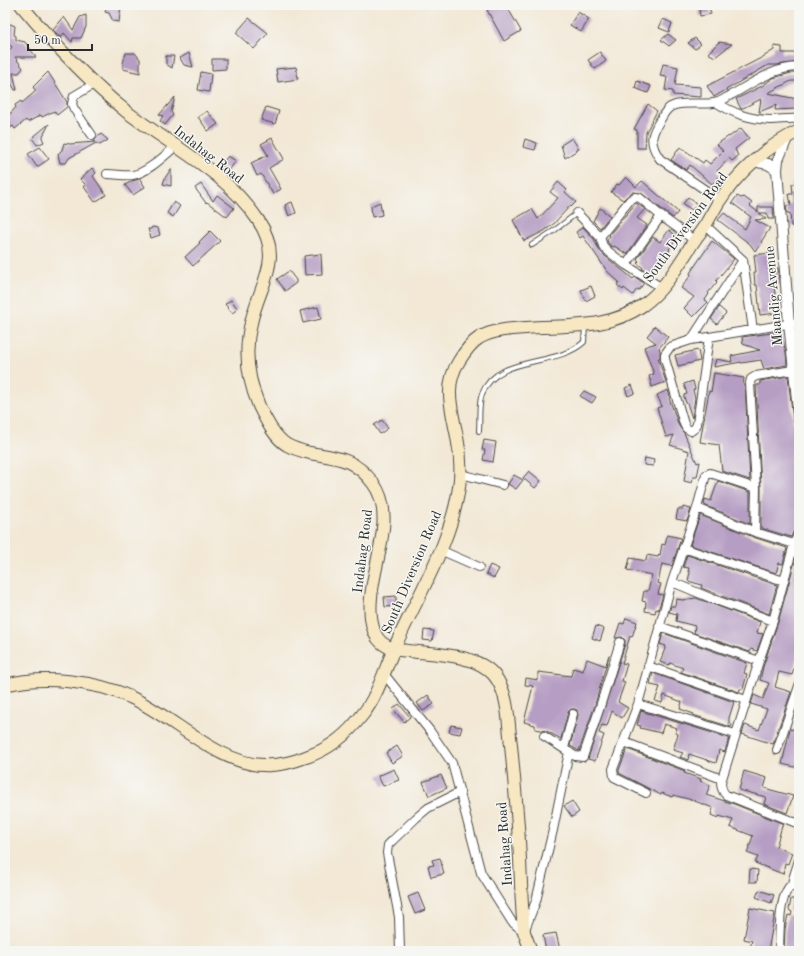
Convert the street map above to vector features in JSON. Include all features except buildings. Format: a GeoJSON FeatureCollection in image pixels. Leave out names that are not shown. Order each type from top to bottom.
{"type":"FeatureCollection","features":[{"type":"Feature","properties":{"kind":"main road","name":"Indahag Road"},"geometry":{"type":"LineString","coordinates":[[21,5],[54,43],[94,84],[127,112],[216,176],[239,196],[258,220],[266,236],[270,251],[270,263],[253,313],[247,344],[252,386],[260,407],[268,422],[277,437],[286,445],[298,450],[346,460],[365,474],[374,484],[382,504],[384,516],[373,585],[371,610],[374,630],[377,636],[385,645],[394,649],[449,656],[476,662],[490,671],[498,681],[503,692],[514,773],[524,932],[531,951]]}},
{"type":"Feature","properties":{"kind":"main road","name":"South Diversion Road"},"geometry":{"type":"LineString","coordinates":[[5,685],[24,681],[41,680],[100,686],[130,697],[165,716],[214,749],[246,762],[264,765],[284,763],[325,750],[343,737],[366,711],[377,691],[394,649],[440,550],[456,504],[461,474],[458,438],[450,404],[450,382],[458,361],[475,340],[506,329],[585,326],[624,316],[643,306],[662,288],[705,225],[720,200],[753,161],[788,136],[799,131]]}},
{"type":"Feature","properties":{"kind":"street"},"geometry":{"type":"LineString","coordinates":[[720,200],[660,159],[655,152],[652,137],[654,130],[668,109],[674,105],[682,103],[717,103],[769,74],[788,67],[799,67]]}},
{"type":"Feature","properties":{"kind":"street"},"geometry":{"type":"LineString","coordinates":[[92,135],[72,104],[74,96],[94,84]]}},
{"type":"Feature","properties":{"kind":"street"},"geometry":{"type":"LineString","coordinates":[[717,103],[734,113],[748,117],[759,119],[799,119]]}},
{"type":"Feature","properties":{"kind":"street","name":"Maandig Avenue"},"geometry":{"type":"LineString","coordinates":[[788,136],[778,160],[776,170],[794,322],[799,419]]}},
{"type":"Feature","properties":{"kind":"street"},"geometry":{"type":"LineString","coordinates":[[107,174],[134,175],[140,173],[176,146]]}},
{"type":"Feature","properties":{"kind":"street"},"geometry":{"type":"LineString","coordinates":[[753,161],[768,164],[776,170]]}},
{"type":"Feature","properties":{"kind":"street"},"geometry":{"type":"LineString","coordinates":[[600,237],[634,197],[640,198],[661,216],[694,240]]}},
{"type":"Feature","properties":{"kind":"street"},"geometry":{"type":"LineString","coordinates":[[577,212],[600,237],[603,246],[609,252],[626,265],[662,288]]}},
{"type":"Feature","properties":{"kind":"street"},"geometry":{"type":"LineString","coordinates":[[626,265],[661,216]]}},
{"type":"Feature","properties":{"kind":"street"},"geometry":{"type":"LineString","coordinates":[[705,225],[744,260],[753,330]]}},
{"type":"Feature","properties":{"kind":"street"},"geometry":{"type":"LineString","coordinates":[[691,340],[744,260]]}},
{"type":"Feature","properties":{"kind":"street"},"geometry":{"type":"LineString","coordinates":[[709,337],[697,424],[694,430],[691,431],[686,428],[684,424],[665,359],[667,350],[674,345],[691,340],[794,322]]}},
{"type":"Feature","properties":{"kind":"street"},"geometry":{"type":"LineString","coordinates":[[755,532],[756,488],[751,378],[756,376],[796,376]]}},
{"type":"Feature","properties":{"kind":"street"},"geometry":{"type":"LineString","coordinates":[[646,793],[614,777],[612,775],[613,769],[638,704],[672,582],[697,508],[706,475],[710,473],[756,488]]}},
{"type":"Feature","properties":{"kind":"street"},"geometry":{"type":"LineString","coordinates":[[461,474],[503,485]]}},
{"type":"Feature","properties":{"kind":"street"},"geometry":{"type":"LineString","coordinates":[[697,508],[755,532],[794,544]]}},
{"type":"Feature","properties":{"kind":"street"},"geometry":{"type":"LineString","coordinates":[[799,532],[794,544],[773,621],[735,734],[721,786],[722,792],[726,795],[799,824]]}},
{"type":"Feature","properties":{"kind":"street"},"geometry":{"type":"LineString","coordinates":[[683,548],[784,581]]}},
{"type":"Feature","properties":{"kind":"street"},"geometry":{"type":"LineString","coordinates":[[440,550],[479,567]]}},
{"type":"Feature","properties":{"kind":"street"},"geometry":{"type":"LineString","coordinates":[[672,582],[773,621]]}},
{"type":"Feature","properties":{"kind":"street"},"geometry":{"type":"LineString","coordinates":[[659,626],[759,661]]}},
{"type":"Feature","properties":{"kind":"street"},"geometry":{"type":"LineString","coordinates":[[544,736],[577,757],[584,756],[620,642]]}},
{"type":"Feature","properties":{"kind":"street"},"geometry":{"type":"LineString","coordinates":[[648,666],[746,700]]}},
{"type":"Feature","properties":{"kind":"street"},"geometry":{"type":"LineString","coordinates":[[384,674],[449,756],[455,769],[476,859],[481,873],[512,922],[524,932],[536,901],[553,830],[566,750],[574,714]]}},
{"type":"Feature","properties":{"kind":"street"},"geometry":{"type":"LineString","coordinates":[[777,750],[799,686]]}},
{"type":"Feature","properties":{"kind":"street"},"geometry":{"type":"LineString","coordinates":[[638,704],[735,734]]}},
{"type":"Feature","properties":{"kind":"street"},"geometry":{"type":"LineString","coordinates":[[624,742],[722,779]]}},
{"type":"Feature","properties":{"kind":"street"},"geometry":{"type":"LineString","coordinates":[[400,951],[399,917],[387,853],[388,845],[428,808],[460,792]]}},
{"type":"Feature","properties":{"kind":"street"},"geometry":{"type":"LineString","coordinates":[[779,951],[783,899],[792,884],[792,879],[799,860]]}},
{"type":"Feature","properties":{"kind":"street"},"geometry":{"type":"LineString","coordinates":[[792,884],[799,890]]}},
{"type":"Feature","properties":{"kind":"lane"},"geometry":{"type":"LineString","coordinates":[[532,245],[555,230],[577,212]]}},
{"type":"Feature","properties":{"kind":"lane"},"geometry":{"type":"LineString","coordinates":[[479,431],[479,406],[481,395],[486,385],[493,377],[501,372],[515,367],[568,353],[578,348],[584,342],[585,326]]}}]}
